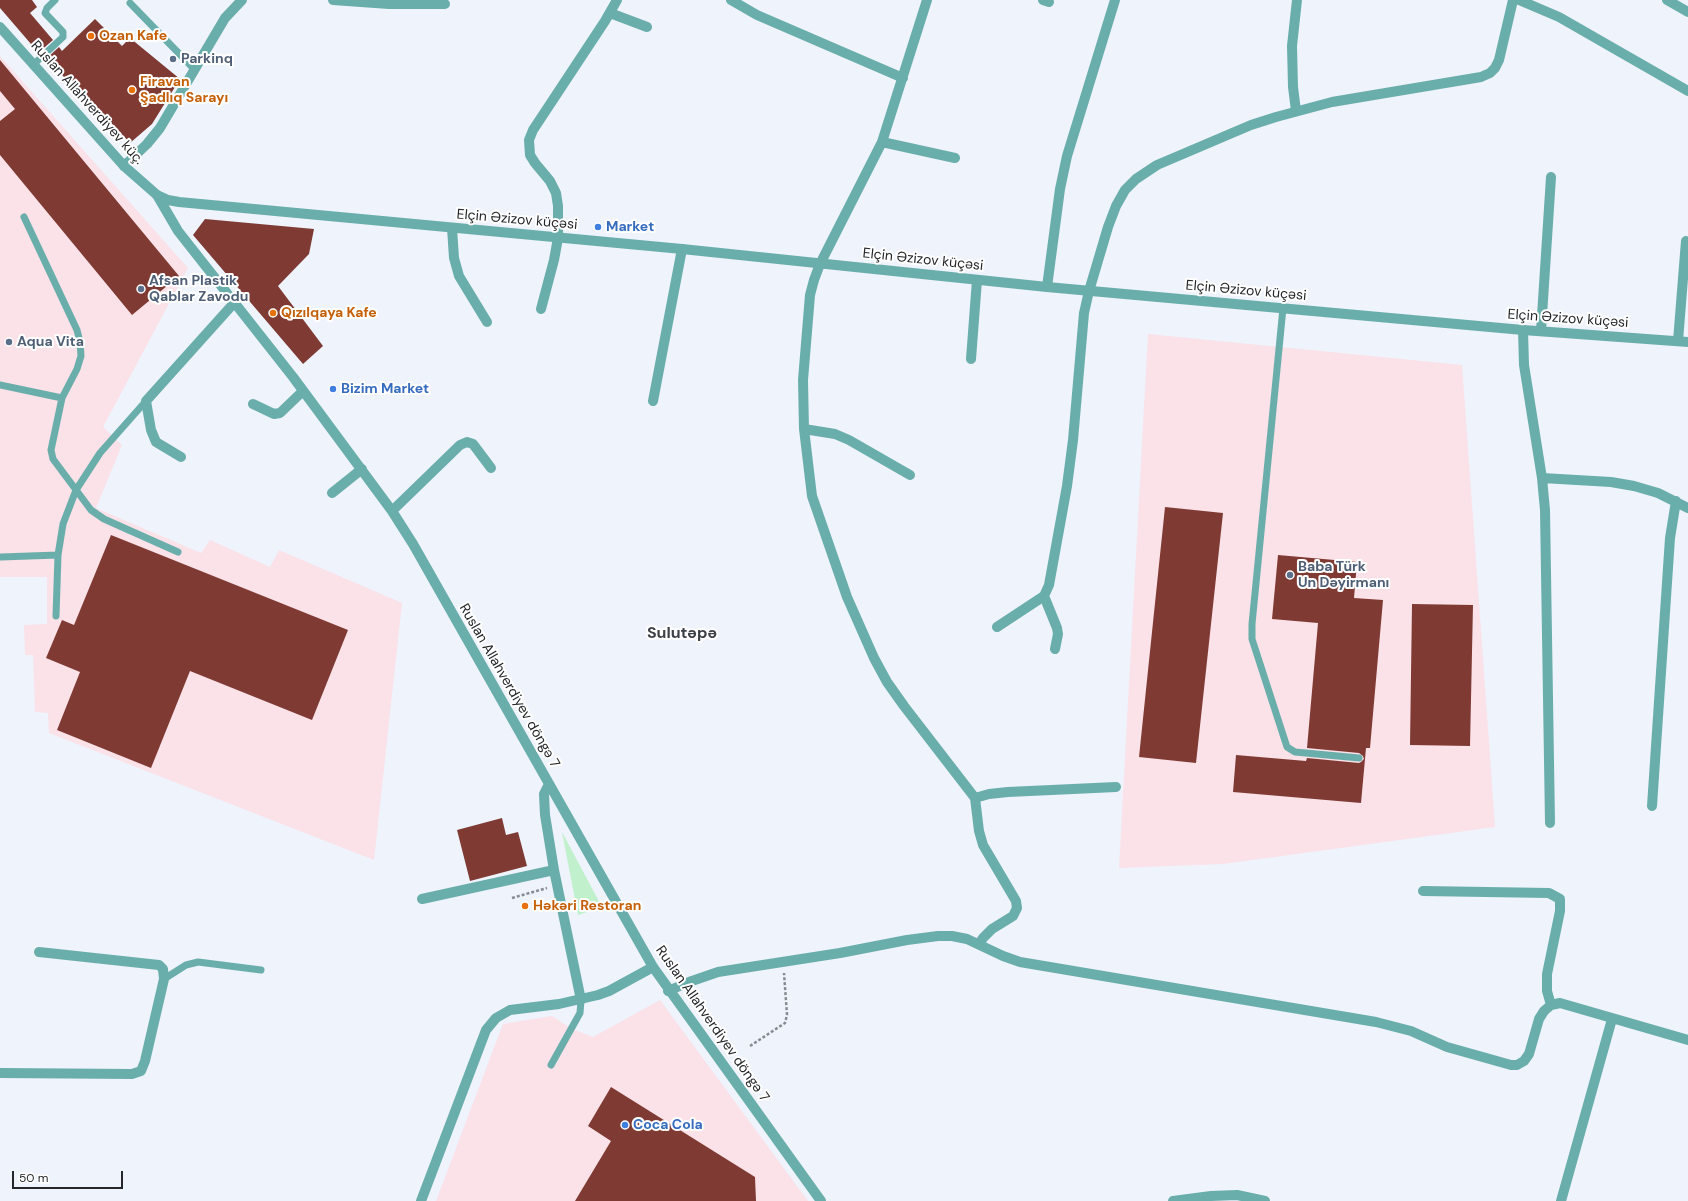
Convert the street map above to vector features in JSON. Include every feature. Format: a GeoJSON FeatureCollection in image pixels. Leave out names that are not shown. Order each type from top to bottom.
{"type":"FeatureCollection","features":[{"type":"Feature","properties":{"kind":"street"},"geometry":{"type":"LineString","coordinates":[[124,166],[147,144],[160,128],[225,18],[242,0]]}},
{"type":"Feature","properties":{"kind":"street"},"geometry":{"type":"LineString","coordinates":[[333,0],[390,4],[445,4]]}},
{"type":"Feature","properties":{"kind":"street"},"geometry":{"type":"LineString","coordinates":[[541,309],[554,260],[558,238],[556,193],[550,181],[530,156],[529,140],[533,130],[617,0]]}},
{"type":"Feature","properties":{"kind":"street"},"geometry":{"type":"LineString","coordinates":[[731,0],[757,15],[902,78]]}},
{"type":"Feature","properties":{"kind":"street"},"geometry":{"type":"LineString","coordinates":[[927,0],[882,142],[820,264],[810,296],[803,380],[804,429],[812,496],[847,597],[874,658],[887,682],[975,798],[979,831],[984,845],[1016,901],[1017,908],[1013,916],[992,929],[979,944]]}},
{"type":"Feature","properties":{"kind":"street"},"geometry":{"type":"LineString","coordinates":[[1047,287],[1060,189],[1067,156],[1115,0]]}},
{"type":"Feature","properties":{"kind":"street"},"geometry":{"type":"LineString","coordinates":[[1296,111],[1293,87],[1292,46],[1297,0]]}},
{"type":"Feature","properties":{"kind":"street"},"geometry":{"type":"LineString","coordinates":[[997,627],[1044,596],[1049,585],[1067,486],[1073,440],[1084,313],[1089,291],[1116,206],[1125,190],[1136,179],[1157,165],[1251,125],[1332,102],[1480,77],[1490,73],[1495,68],[1499,60],[1513,0]]}},
{"type":"Feature","properties":{"kind":"street"},"geometry":{"type":"LineString","coordinates":[[1519,0],[1559,17],[1688,91]]}},
{"type":"Feature","properties":{"kind":"street"},"geometry":{"type":"LineString","coordinates":[[1667,0],[1688,12]]}},
{"type":"Feature","properties":{"kind":"street"},"geometry":{"type":"LineString","coordinates":[[610,13],[647,27]]}},
{"type":"Feature","properties":{"kind":"street","name":"Ruslan Allahverdiyev küç."},"geometry":{"type":"LineString","coordinates":[[0,27],[124,166],[157,195]]}},
{"type":"Feature","properties":{"kind":"street"},"geometry":{"type":"LineString","coordinates":[[882,142],[955,158]]}},
{"type":"Feature","properties":{"kind":"street"},"geometry":{"type":"LineString","coordinates":[[1542,331],[1551,177]]}},
{"type":"Feature","properties":{"kind":"street","name":"Elçin Əzizov küçəsi"},"geometry":{"type":"LineString","coordinates":[[157,195],[168,200],[179,202],[682,249],[1047,287],[1523,330],[1683,342]]}},
{"type":"Feature","properties":{"kind":"street","name":"Ruslan Allahverdiyev döngə 7"},"geometry":{"type":"LineString","coordinates":[[157,195],[178,231],[303,391],[392,511],[413,544],[652,967],[821,1201]]}},
{"type":"Feature","properties":{"kind":"street"},"geometry":{"type":"LineString","coordinates":[[452,228],[454,258],[459,276],[487,322]]}},
{"type":"Feature","properties":{"kind":"street"},"geometry":{"type":"LineString","coordinates":[[1683,342],[1686,241]]}},
{"type":"Feature","properties":{"kind":"street"},"geometry":{"type":"LineString","coordinates":[[653,401],[682,249]]}},
{"type":"Feature","properties":{"kind":"street"},"geometry":{"type":"LineString","coordinates":[[971,359],[977,280]]}},
{"type":"Feature","properties":{"kind":"street"},"geometry":{"type":"LineString","coordinates":[[182,458],[156,442],[151,430],[146,401],[234,303]]}},
{"type":"Feature","properties":{"kind":"street"},"geometry":{"type":"LineString","coordinates":[[1523,330],[1524,365],[1542,478],[1545,518],[1550,823]]}},
{"type":"Feature","properties":{"kind":"street"},"geometry":{"type":"LineString","coordinates":[[253,404],[274,414],[280,413],[303,391]]}},
{"type":"Feature","properties":{"kind":"street"},"geometry":{"type":"LineString","coordinates":[[804,429],[835,434],[849,440],[910,475]]}},
{"type":"Feature","properties":{"kind":"street"},"geometry":{"type":"LineString","coordinates":[[392,511],[460,445],[466,442],[473,444],[491,468]]}},
{"type":"Feature","properties":{"kind":"street"},"geometry":{"type":"LineString","coordinates":[[332,493],[362,469]]}},
{"type":"Feature","properties":{"kind":"street"},"geometry":{"type":"LineString","coordinates":[[1542,478],[1611,482],[1658,492],[1688,508]]}},
{"type":"Feature","properties":{"kind":"street"},"geometry":{"type":"LineString","coordinates":[[1652,806],[1670,538],[1676,501]]}},
{"type":"Feature","properties":{"kind":"street"},"geometry":{"type":"LineString","coordinates":[[1044,596],[1057,628],[1058,634],[1055,649]]}},
{"type":"Feature","properties":{"kind":"street"},"geometry":{"type":"LineString","coordinates":[[549,784],[544,794],[544,804],[554,870],[581,1000]]}},
{"type":"Feature","properties":{"kind":"street"},"geometry":{"type":"LineString","coordinates":[[975,798],[989,794],[1008,792],[1116,787]]}},
{"type":"Feature","properties":{"kind":"street"},"geometry":{"type":"LineString","coordinates":[[422,899],[554,870]]}},
{"type":"Feature","properties":{"kind":"street"},"geometry":{"type":"LineString","coordinates":[[1424,891],[1549,893],[1560,899],[1560,911],[1547,974],[1547,991],[1551,1005]]}},
{"type":"Feature","properties":{"kind":"street"},"geometry":{"type":"LineString","coordinates":[[668,990],[718,972],[938,936],[952,936],[967,939],[1003,956],[1020,962],[1376,1022],[1411,1031],[1447,1047],[1511,1065],[1517,1065],[1524,1062],[1529,1054],[1539,1019],[1544,1011],[1551,1005],[1560,1003],[1688,1040]]}},
{"type":"Feature","properties":{"kind":"street"},"geometry":{"type":"LineString","coordinates":[[0,1073],[132,1074],[141,1071],[145,1061],[164,980],[163,969],[158,965],[39,952]]}},
{"type":"Feature","properties":{"kind":"street"},"geometry":{"type":"LineString","coordinates":[[421,1201],[486,1030],[496,1018],[510,1010],[581,1000],[609,991],[652,967]]}},
{"type":"Feature","properties":{"kind":"street"},"geometry":{"type":"LineString","coordinates":[[1562,1201],[1612,1019]]}},
{"type":"Feature","properties":{"kind":"street"},"geometry":{"type":"LineString","coordinates":[[1174,1201],[1211,1196],[1237,1195],[1265,1201]]}},
{"type":"Feature","properties":{"kind":"lane"},"geometry":{"type":"LineString","coordinates":[[33,65],[63,37],[63,32],[45,13],[47,8],[55,0]]}},
{"type":"Feature","properties":{"kind":"lane"},"geometry":{"type":"LineString","coordinates":[[130,3],[195,70]]}},
{"type":"Feature","properties":{"kind":"lane"},"geometry":{"type":"LineString","coordinates":[[24,217],[77,330],[80,342],[81,356],[77,369],[62,398],[51,450],[53,459],[91,510],[104,519],[178,552]]}},
{"type":"Feature","properties":{"kind":"lane"},"geometry":{"type":"LineString","coordinates":[[1283,308],[1252,638],[1287,747],[1295,752],[1359,758]]}},
{"type":"Feature","properties":{"kind":"lane"},"geometry":{"type":"LineString","coordinates":[[0,385],[62,398]]}},
{"type":"Feature","properties":{"kind":"lane"},"geometry":{"type":"LineString","coordinates":[[56,616],[58,555],[63,524],[76,490],[100,453],[146,401]]}},
{"type":"Feature","properties":{"kind":"lane"},"geometry":{"type":"LineString","coordinates":[[1,557],[58,555]]}},
{"type":"Feature","properties":{"kind":"lane"},"geometry":{"type":"LineString","coordinates":[[164,980],[186,966],[198,962],[261,970]]}},
{"type":"Feature","properties":{"kind":"lane"},"geometry":{"type":"LineString","coordinates":[[552,1065],[580,1013],[581,1000]]}},
{"type":"Feature","properties":{"kind":"path"},"geometry":{"type":"LineString","coordinates":[[512,898],[557,884]]}},
{"type":"Feature","properties":{"kind":"path"},"geometry":{"type":"LineString","coordinates":[[750,1046],[785,1023],[787,1014],[783,962]]}},
{"type":"Feature","properties":{"kind":"shaded area"},"geometry":{"type":"Polygon","coordinates":[[[0,56],[188,268],[103,427],[122,445],[96,508],[201,553],[210,540],[270,567],[279,550],[402,603],[374,860],[49,733],[48,713],[35,712],[33,655],[25,655],[24,625],[47,624],[47,577],[0,577],[0,56]]]}},
{"type":"Feature","properties":{"kind":"shaded area","name":"Baba Türk Un Dəyirmanı"},"geometry":{"type":"Polygon","coordinates":[[[1148,334],[1462,365],[1495,827],[1223,864],[1119,868],[1148,334]]]}},
{"type":"Feature","properties":{"kind":"shaded area"},"geometry":{"type":"Polygon","coordinates":[[[660,1000],[808,1201],[436,1201],[503,1024],[552,1016],[572,1029],[593,1037],[660,1000]]]}},
{"type":"Feature","properties":{"kind":"green space"},"geometry":{"type":"Polygon","coordinates":[[[562,832],[602,907],[578,915],[562,832]]]}},
{"type":"Feature","properties":{"kind":"building"},"geometry":{"type":"Polygon","coordinates":[[[0,0],[32,0],[37,7],[30,13],[53,40],[39,52],[37,51],[0,8],[0,0]]]}},
{"type":"Feature","properties":{"kind":"building"},"geometry":{"type":"Polygon","coordinates":[[[95,19],[122,46],[130,38],[180,79],[152,124],[130,143],[71,80],[69,82],[46,59],[59,47],[62,51],[95,19]]]}},
{"type":"Feature","properties":{"kind":"building"},"geometry":{"type":"Polygon","coordinates":[[[0,60],[179,276],[132,315],[0,155],[0,121],[15,109],[0,91],[0,60]]]}},
{"type":"Feature","properties":{"kind":"building"},"geometry":{"type":"Polygon","coordinates":[[[205,219],[314,229],[309,254],[278,286],[323,346],[303,364],[193,235],[205,219]]]}},
{"type":"Feature","properties":{"kind":"building"},"geometry":{"type":"Polygon","coordinates":[[[1165,507],[1223,513],[1196,763],[1139,757],[1165,507]]]}},
{"type":"Feature","properties":{"kind":"building"},"geometry":{"type":"Polygon","coordinates":[[[111,535],[348,630],[312,720],[190,671],[151,768],[57,730],[80,672],[46,658],[62,620],[74,625],[111,535]]]}},
{"type":"Feature","properties":{"kind":"building"},"geometry":{"type":"Polygon","coordinates":[[[1278,555],[1357,562],[1354,598],[1383,600],[1370,748],[1366,748],[1361,803],[1233,792],[1236,755],[1306,761],[1307,758],[1359,763],[1364,759],[1359,753],[1307,748],[1318,623],[1272,619],[1278,555]]]}},
{"type":"Feature","properties":{"kind":"building"},"geometry":{"type":"Polygon","coordinates":[[[1412,604],[1473,605],[1470,746],[1410,745],[1412,604]]]}},
{"type":"Feature","properties":{"kind":"building"},"geometry":{"type":"Polygon","coordinates":[[[502,818],[506,835],[518,832],[527,866],[470,881],[457,830],[502,818]]]}},
{"type":"Feature","properties":{"kind":"building"},"geometry":{"type":"Polygon","coordinates":[[[611,1087],[755,1177],[756,1201],[575,1201],[611,1141],[588,1126],[611,1087]]]}},
{"type":"Feature","properties":{"kind":"place","name":"Ozan Kafe"},"geometry":{"type":"Point","coordinates":[91,36]}},
{"type":"Feature","properties":{"kind":"place","name":"Parkinq"},"geometry":{"type":"Point","coordinates":[173,59]}},
{"type":"Feature","properties":{"kind":"place","name":"Firavan Şadlıq Sarayı"},"geometry":{"type":"Point","coordinates":[132,90]}},
{"type":"Feature","properties":{"kind":"place","name":"Market"},"geometry":{"type":"Point","coordinates":[598,227]}},
{"type":"Feature","properties":{"kind":"place","name":"Afsan Plastik Qablar Zavodu"},"geometry":{"type":"Point","coordinates":[141,289]}},
{"type":"Feature","properties":{"kind":"place","name":"Qızılqaya Kafe"},"geometry":{"type":"Point","coordinates":[273,313]}},
{"type":"Feature","properties":{"kind":"place","name":"Aqua Vita"},"geometry":{"type":"Point","coordinates":[9,342]}},
{"type":"Feature","properties":{"kind":"place","name":"Bizim Market"},"geometry":{"type":"Point","coordinates":[333,389]}},
{"type":"Feature","properties":{"kind":"place","name":"Baba Türk Un Dəyirmanı"},"geometry":{"type":"Point","coordinates":[1290,575]}},
{"type":"Feature","properties":{"kind":"place","name":"Həkəri Restoran"},"geometry":{"type":"Point","coordinates":[525,906]}},
{"type":"Feature","properties":{"kind":"place","name":"Coca Cola"},"geometry":{"type":"Point","coordinates":[625,1125]}},
{"type":"Feature","properties":{"kind":"district","name":"Sulutəpə"},"geometry":{"type":"Point","coordinates":[682,634]}}]}
